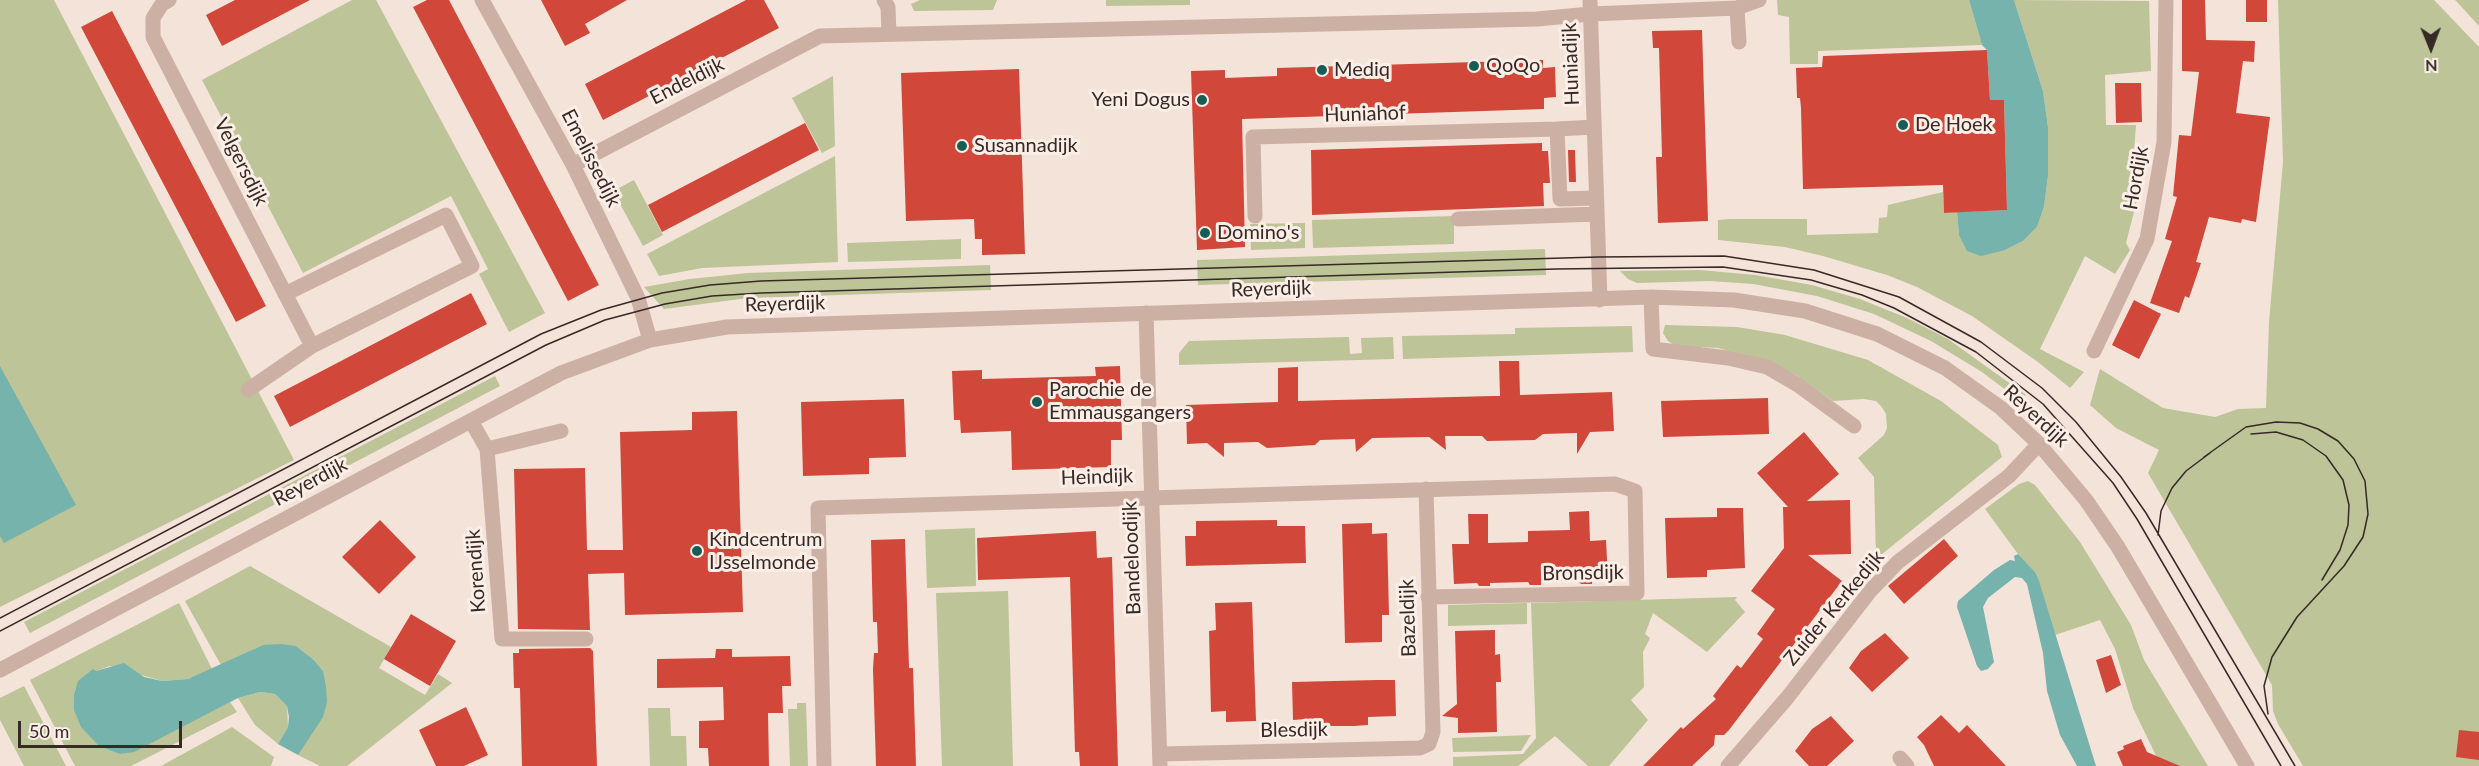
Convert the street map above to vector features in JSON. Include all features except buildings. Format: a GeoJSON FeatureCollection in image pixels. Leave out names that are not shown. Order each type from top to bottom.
{"type":"FeatureCollection","features":[{"type":"Feature","properties":{"kind":"street","name":"Velgersdijk"},"geometry":{"type":"LineString","coordinates":[[169,0],[162,4],[153,18],[153,36],[312,346]]}},
{"type":"Feature","properties":{"kind":"street","name":"Emelissedijk"},"geometry":{"type":"LineString","coordinates":[[482,0],[573,165],[638,298],[650,340]]}},
{"type":"Feature","properties":{"kind":"street"},"geometry":{"type":"LineString","coordinates":[[884,0],[888,7],[889,34],[1537,18],[1590,7],[1737,8],[1760,0]]}},
{"type":"Feature","properties":{"kind":"street","name":"Hordijk"},"geometry":{"type":"LineString","coordinates":[[2094,351],[2147,239],[2164,142],[2166,0]]}},
{"type":"Feature","properties":{"kind":"street","name":"Huniadijk"},"geometry":{"type":"LineString","coordinates":[[1590,7],[1600,300]]}},
{"type":"Feature","properties":{"kind":"street"},"geometry":{"type":"LineString","coordinates":[[1737,8],[1739,42]]}},
{"type":"Feature","properties":{"kind":"street","name":"Endeldijk"},"geometry":{"type":"LineString","coordinates":[[573,165],[820,36],[889,34]]}},
{"type":"Feature","properties":{"kind":"street","name":"Huniadijk"},"geometry":{"type":"LineString","coordinates":[[1594,127],[1557,129],[1560,199],[1596,198]]}},
{"type":"Feature","properties":{"kind":"street","name":"Huniahof"},"geometry":{"type":"LineString","coordinates":[[1255,216],[1253,137],[1557,129]]}},
{"type":"Feature","properties":{"kind":"street"},"geometry":{"type":"LineString","coordinates":[[1458,219],[1597,214]]}},
{"type":"Feature","properties":{"kind":"street"},"geometry":{"type":"LineString","coordinates":[[248,390],[312,346],[472,266],[446,215],[285,294]]}},
{"type":"Feature","properties":{"kind":"street"},"geometry":{"type":"LineString","coordinates":[[1651,297],[1653,349],[1728,358],[1767,368],[1798,385],[1854,426]]}},
{"type":"Feature","properties":{"kind":"street","name":"Reyerdijk"},"geometry":{"type":"LineString","coordinates":[[0,670],[561,373],[650,340],[727,327],[1651,297],[1754,303],[1805,311],[1877,334],[1945,368],[2001,408],[2039,444],[2086,500],[2118,547],[2247,766]]}},
{"type":"Feature","properties":{"kind":"street","name":"Bandeloodijk"},"geometry":{"type":"LineString","coordinates":[[1146,314],[1160,760]]}},
{"type":"Feature","properties":{"kind":"street","name":"Korendijk"},"geometry":{"type":"LineString","coordinates":[[471,421],[488,448],[502,639],[586,639]]}},
{"type":"Feature","properties":{"kind":"street"},"geometry":{"type":"LineString","coordinates":[[488,448],[561,431]]}},
{"type":"Feature","properties":{"kind":"street","name":"Zuider Kerkedijk"},"geometry":{"type":"LineString","coordinates":[[1728,766],[1787,698],[1871,590],[1898,562],[2009,476],[2039,444]]}},
{"type":"Feature","properties":{"kind":"street","name":"Heindijk"},"geometry":{"type":"LineString","coordinates":[[824,766],[818,508],[1151,496],[1615,484],[1635,491]]}},
{"type":"Feature","properties":{"kind":"street","name":"Bazeldijk"},"geometry":{"type":"LineString","coordinates":[[1426,489],[1433,732],[1430,744]]}},
{"type":"Feature","properties":{"kind":"street","name":"Bronsdijk"},"geometry":{"type":"LineString","coordinates":[[1428,597],[1637,593],[1635,491]]}},
{"type":"Feature","properties":{"kind":"street","name":"Blesdijk"},"geometry":{"type":"LineString","coordinates":[[1160,760],[1420,748],[1430,744]]}},
{"type":"Feature","properties":{"kind":"green space"},"geometry":{"type":"Polygon","coordinates":[[[0,0],[54,0],[294,460],[0,607],[0,0]]]}},
{"type":"Feature","properties":{"kind":"green space"},"geometry":{"type":"Polygon","coordinates":[[[352,0],[376,0],[545,313],[509,332],[479,274],[488,269],[451,196],[303,273],[202,80],[352,0]]]}},
{"type":"Feature","properties":{"kind":"green space"},"geometry":{"type":"Polygon","coordinates":[[[920,0],[997,0],[993,10],[914,11],[911,4],[920,0]]]}},
{"type":"Feature","properties":{"kind":"green space"},"geometry":{"type":"Polygon","coordinates":[[[1106,0],[1190,0],[1190,5],[1106,6],[1106,0]]]}},
{"type":"Feature","properties":{"kind":"green space"},"geometry":{"type":"Polygon","coordinates":[[[1777,0],[1969,0],[1982,45],[1818,51],[1818,64],[1790,64],[1789,17],[1778,15],[1777,0]]]}},
{"type":"Feature","properties":{"kind":"green space"},"geometry":{"type":"Polygon","coordinates":[[[2014,0],[2149,1],[2151,71],[2105,75],[2106,125],[2136,125],[2133,165],[2146,165],[2126,243],[2130,250],[2115,274],[2085,256],[2040,349],[2084,372],[2070,388],[2038,362],[1972,316],[1917,287],[1887,275],[1785,247],[1718,240],[1718,220],[1730,219],[1807,219],[1807,235],[1878,233],[1879,218],[1887,217],[1888,205],[1943,192],[1944,213],[1957,212],[1959,235],[2005,250],[2023,241],[2037,227],[2044,207],[2048,176],[2048,127],[2043,91],[2014,0]]]}},
{"type":"Feature","properties":{"kind":"green space"},"geometry":{"type":"Polygon","coordinates":[[[2278,0],[2434,0],[2479,47],[2479,766],[2303,766],[2278,724],[2273,711],[2272,685],[2148,473],[2159,450],[2116,428],[2090,405],[2100,369],[2163,408],[2215,417],[2238,409],[2266,408],[2269,322],[2283,162],[2278,0]]]}},
{"type":"Feature","properties":{"kind":"green space"},"geometry":{"type":"Polygon","coordinates":[[[2455,0],[2479,0],[2479,26],[2458,3],[2455,0]]]}},
{"type":"Feature","properties":{"kind":"green space"},"geometry":{"type":"Polygon","coordinates":[[[833,76],[835,146],[822,153],[792,98],[833,76]]]}},
{"type":"Feature","properties":{"kind":"green space"},"geometry":{"type":"Polygon","coordinates":[[[835,156],[838,262],[702,268],[659,276],[647,254],[835,156]]]}},
{"type":"Feature","properties":{"kind":"green space"},"geometry":{"type":"Polygon","coordinates":[[[634,180],[663,235],[643,246],[613,191],[634,180]]]}},
{"type":"Feature","properties":{"kind":"green space"},"geometry":{"type":"Polygon","coordinates":[[[1454,216],[1454,244],[1313,248],[1312,220],[1454,216]]]}},
{"type":"Feature","properties":{"kind":"green space"},"geometry":{"type":"Polygon","coordinates":[[[1305,223],[1305,248],[1251,250],[1250,224],[1305,223]]]}},
{"type":"Feature","properties":{"kind":"green space"},"geometry":{"type":"Polygon","coordinates":[[[961,239],[961,259],[848,262],[847,243],[961,239]]]}},
{"type":"Feature","properties":{"kind":"green space"},"geometry":{"type":"Polygon","coordinates":[[[1545,249],[1546,275],[1198,285],[1197,260],[1545,249]]]}},
{"type":"Feature","properties":{"kind":"green space"},"geometry":{"type":"Polygon","coordinates":[[[990,265],[991,290],[748,298],[664,309],[644,287],[748,273],[990,265]]]}},
{"type":"Feature","properties":{"kind":"green space"},"geometry":{"type":"Polygon","coordinates":[[[1700,270],[1755,275],[1812,285],[1860,299],[1907,318],[1948,339],[2026,395],[2019,400],[1982,372],[1931,341],[1874,314],[1817,296],[1753,284],[1710,281],[1637,283],[1628,279],[1620,271],[1700,270]]]}},
{"type":"Feature","properties":{"kind":"green space"},"geometry":{"type":"Polygon","coordinates":[[[1665,325],[1737,327],[1785,335],[1868,360],[1941,401],[1998,445],[2002,457],[1876,559],[1874,477],[1858,458],[1884,435],[1887,428],[1886,414],[1881,406],[1876,401],[1864,399],[1833,401],[1796,375],[1762,359],[1718,348],[1676,346],[1668,341],[1663,333],[1665,325]]]}},
{"type":"Feature","properties":{"kind":"green space"},"geometry":{"type":"Polygon","coordinates":[[[1632,326],[1633,352],[1403,359],[1402,336],[1515,334],[1515,328],[1632,326]]]}},
{"type":"Feature","properties":{"kind":"green space"},"geometry":{"type":"Polygon","coordinates":[[[1349,337],[1350,354],[1362,353],[1361,338],[1393,337],[1394,359],[1179,365],[1179,353],[1189,341],[1349,337]]]}},
{"type":"Feature","properties":{"kind":"green space"},"geometry":{"type":"Polygon","coordinates":[[[495,376],[500,386],[30,633],[24,622],[495,376]]]}},
{"type":"Feature","properties":{"kind":"green space"},"geometry":{"type":"Polygon","coordinates":[[[2028,481],[2035,485],[2080,542],[2131,625],[2144,660],[2208,766],[2161,766],[2133,708],[2115,649],[2100,620],[2055,635],[2035,572],[2018,554],[1985,509],[2019,484],[2028,481]]]}},
{"type":"Feature","properties":{"kind":"green space"},"geometry":{"type":"Polygon","coordinates":[[[975,528],[976,586],[927,588],[925,530],[975,528]]]}},
{"type":"Feature","properties":{"kind":"green space"},"geometry":{"type":"Polygon","coordinates":[[[250,566],[391,647],[379,668],[425,695],[438,674],[452,683],[347,766],[320,766],[298,755],[323,671],[314,660],[296,646],[263,645],[221,665],[185,601],[250,566]]]}},
{"type":"Feature","properties":{"kind":"green space"},"geometry":{"type":"Polygon","coordinates":[[[1008,591],[1013,766],[942,766],[936,593],[1008,591]]]}},
{"type":"Feature","properties":{"kind":"green space"},"geometry":{"type":"Polygon","coordinates":[[[1737,597],[1735,600],[1745,612],[1707,652],[1653,613],[1645,634],[1650,638],[1643,652],[1644,687],[1631,700],[1648,720],[1609,766],[1588,766],[1555,736],[1518,766],[1453,766],[1453,757],[1523,754],[1536,738],[1531,603],[1737,597]]]}},
{"type":"Feature","properties":{"kind":"green space"},"geometry":{"type":"Polygon","coordinates":[[[179,603],[212,669],[188,679],[162,681],[110,666],[96,671],[120,754],[134,751],[230,702],[237,712],[131,766],[75,766],[30,680],[179,603]]]}},
{"type":"Feature","properties":{"kind":"green space"},"geometry":{"type":"Polygon","coordinates":[[[1527,603],[1527,624],[1448,626],[1448,605],[1527,603]]]}},
{"type":"Feature","properties":{"kind":"green space"},"geometry":{"type":"Polygon","coordinates":[[[24,686],[66,766],[24,766],[0,720],[0,698],[24,686]]]}},
{"type":"Feature","properties":{"kind":"green space"},"geometry":{"type":"Polygon","coordinates":[[[260,692],[275,694],[287,706],[288,727],[278,744],[255,725],[238,698],[260,692]]]}},
{"type":"Feature","properties":{"kind":"green space"},"geometry":{"type":"Polygon","coordinates":[[[797,703],[806,703],[808,766],[790,766],[788,709],[797,709],[797,703]]]}},
{"type":"Feature","properties":{"kind":"green space"},"geometry":{"type":"Polygon","coordinates":[[[648,708],[670,708],[671,736],[686,736],[687,766],[650,766],[648,708]]]}},
{"type":"Feature","properties":{"kind":"green space"},"geometry":{"type":"Polygon","coordinates":[[[232,727],[274,757],[271,766],[161,766],[232,727]]]}},
{"type":"Feature","properties":{"kind":"green space"},"geometry":{"type":"Polygon","coordinates":[[[1531,735],[1521,751],[1453,752],[1452,738],[1531,735]]]}},
{"type":"Feature","properties":{"kind":"water"},"geometry":{"type":"Polygon","coordinates":[[[1969,0],[2014,0],[2043,91],[2048,127],[2048,176],[2044,207],[2037,227],[2023,241],[2005,250],[1981,256],[1967,251],[1959,235],[1957,212],[2007,210],[2004,100],[1990,100],[1987,50],[1982,45],[1969,0]]]}},
{"type":"Feature","properties":{"kind":"water"},"geometry":{"type":"Polygon","coordinates":[[[0,366],[76,505],[4,543],[0,536],[0,366]]]}},
{"type":"Feature","properties":{"kind":"water"},"geometry":{"type":"Polygon","coordinates":[[[2018,554],[2035,572],[2039,581],[2096,766],[2077,766],[2060,735],[2047,691],[2043,653],[2027,584],[2022,578],[2015,577],[1988,598],[1983,607],[1994,662],[1988,669],[1981,671],[1977,666],[1957,607],[1958,601],[1994,570],[2010,560],[2015,561],[2014,556],[2018,554]]]}},
{"type":"Feature","properties":{"kind":"water"},"geometry":{"type":"Polygon","coordinates":[[[263,645],[296,646],[314,660],[323,671],[326,687],[327,702],[323,717],[298,755],[278,744],[288,727],[289,717],[287,706],[275,694],[260,692],[238,698],[134,752],[120,754],[99,746],[81,727],[74,710],[74,695],[78,681],[93,669],[96,671],[124,663],[144,677],[162,681],[188,679],[263,645]]]}},
{"type":"Feature","properties":{"kind":"tram line"},"geometry":{"type":"LineString","coordinates":[[0,618],[541,334],[601,310],[662,293],[710,285],[761,281],[1598,257],[1724,256],[1814,270],[1899,297],[1981,342],[2042,388],[2076,422],[2121,477],[2146,513],[2295,766]]}},
{"type":"Feature","properties":{"kind":"tram line"},"geometry":{"type":"LineString","coordinates":[[0,631],[546,345],[605,320],[665,304],[712,296],[761,293],[1556,269],[1723,267],[1811,280],[1862,295],[1894,308],[1976,352],[2043,404],[2113,483],[2137,519],[2281,766]]}},
{"type":"Feature","properties":{"kind":"tram line"},"geometry":{"type":"LineString","coordinates":[[2204,457],[2246,427],[2276,422],[2300,423],[2318,429],[2338,441],[2354,459],[2365,481],[2368,514],[2363,537],[2344,566],[2297,617],[2272,657],[2264,686],[2268,714]]}},
{"type":"Feature","properties":{"kind":"tram line"},"geometry":{"type":"LineString","coordinates":[[2251,434],[2276,432],[2303,440],[2326,456],[2343,480],[2349,505],[2348,525],[2340,550],[2322,580]]}},
{"type":"Feature","properties":{"kind":"tram line"},"geometry":{"type":"LineString","coordinates":[[2158,535],[2161,511],[2172,488],[2186,471],[2210,453]]}},
{"type":"Feature","properties":{"kind":"place","name":"QoQo"},"geometry":{"type":"Point","coordinates":[1474,66]}},
{"type":"Feature","properties":{"kind":"place","name":"Mediq"},"geometry":{"type":"Point","coordinates":[1322,70]}},
{"type":"Feature","properties":{"kind":"place","name":"Yeni Dogus"},"geometry":{"type":"Point","coordinates":[1202,100]}},
{"type":"Feature","properties":{"kind":"place","name":"De Hoek"},"geometry":{"type":"Point","coordinates":[1903,125]}},
{"type":"Feature","properties":{"kind":"place","name":"Susannadijk"},"geometry":{"type":"Point","coordinates":[962,146]}},
{"type":"Feature","properties":{"kind":"place","name":"Domino's"},"geometry":{"type":"Point","coordinates":[1205,233]}},
{"type":"Feature","properties":{"kind":"place","name":"Parochie de Emmausgangers"},"geometry":{"type":"Point","coordinates":[1037,402]}},
{"type":"Feature","properties":{"kind":"place","name":"Kindcentrum IJsselmonde"},"geometry":{"type":"Point","coordinates":[697,551]}}]}
